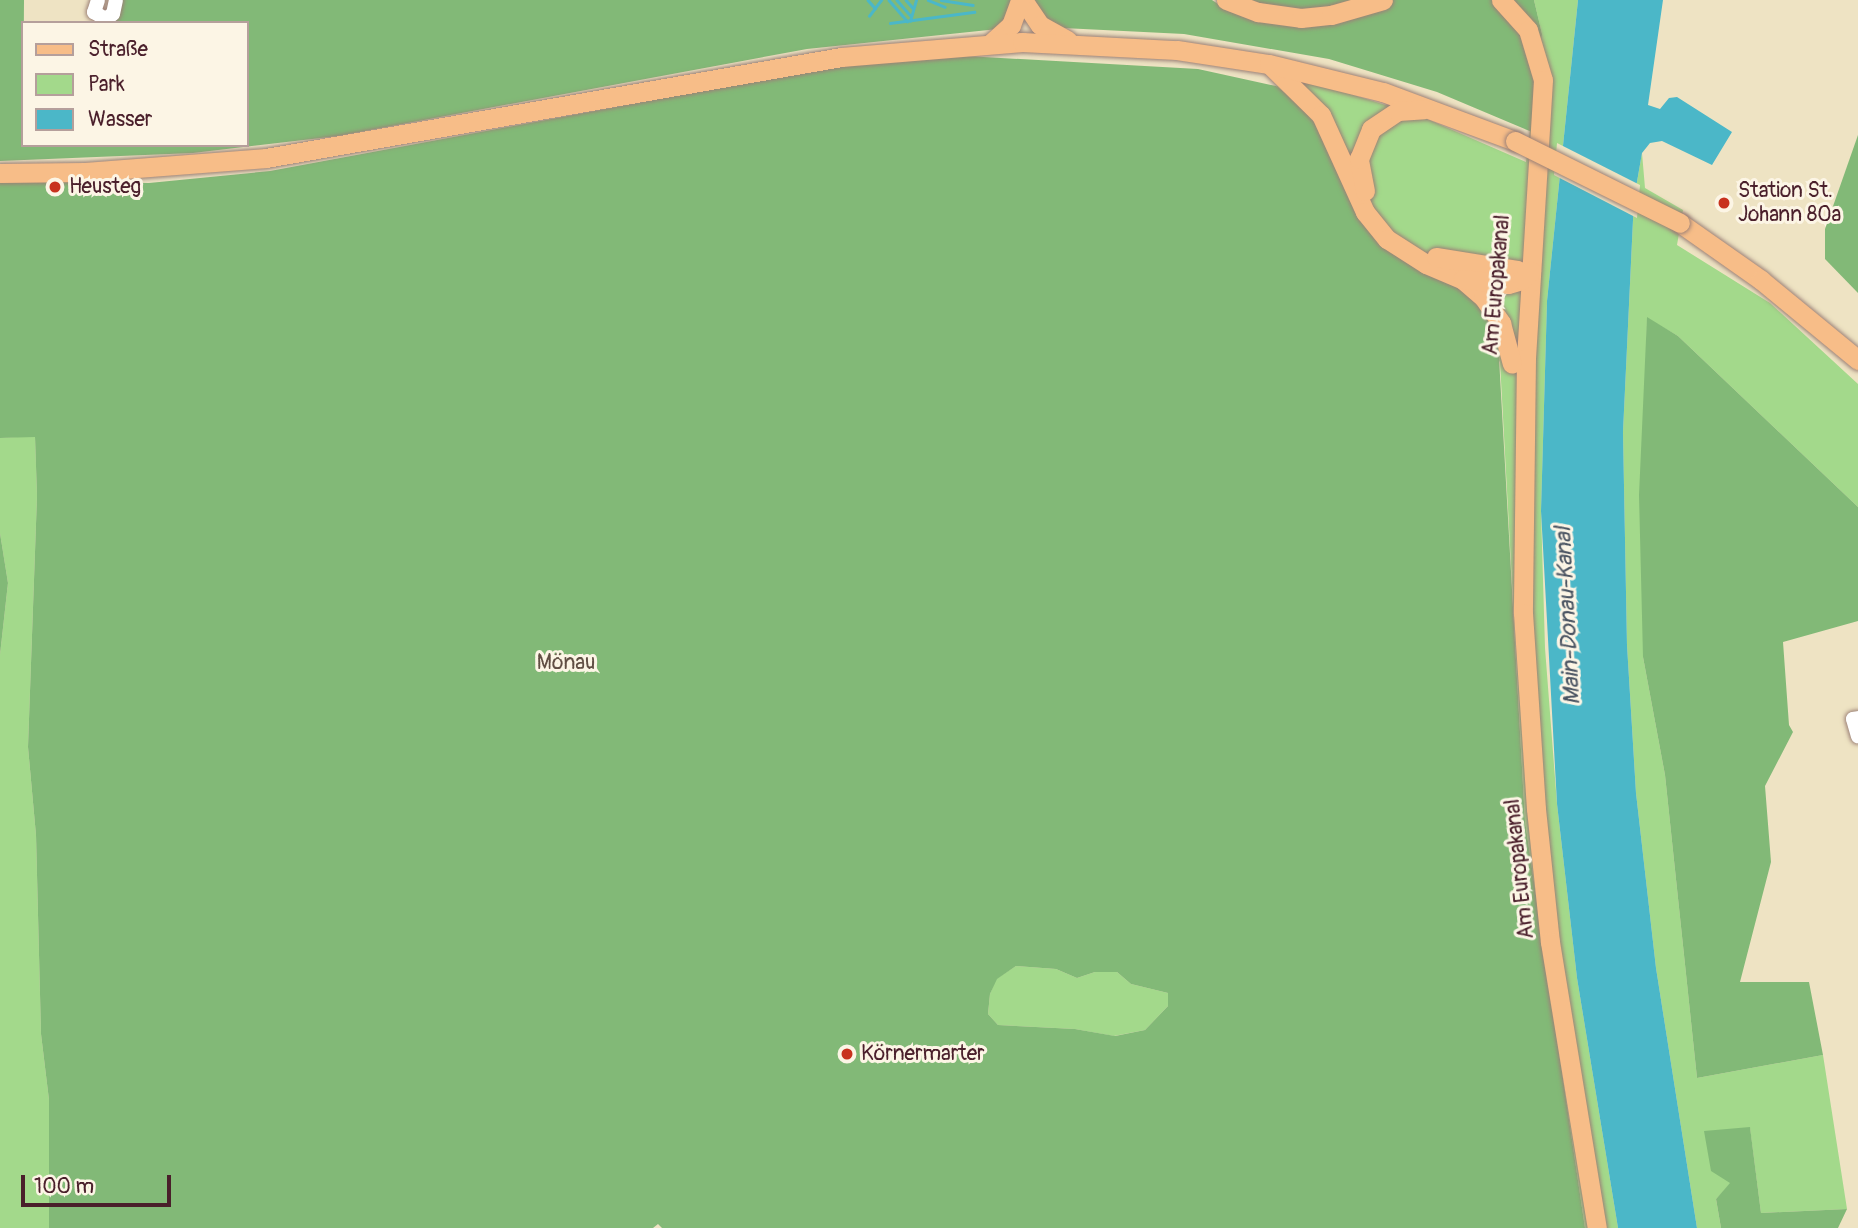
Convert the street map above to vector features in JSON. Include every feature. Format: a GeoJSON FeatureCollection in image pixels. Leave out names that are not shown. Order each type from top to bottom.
{"type":"FeatureCollection","features":[{"type":"Feature","properties":{"kind":"main road"},"geometry":{"type":"LineString","coordinates":[[991,43],[1011,24],[1022,0],[1040,25],[1071,43]]}},
{"type":"Feature","properties":{"kind":"main road"},"geometry":{"type":"LineString","coordinates":[[1226,0],[1258,12],[1301,18],[1346,12],[1383,0]]}},
{"type":"Feature","properties":{"kind":"main road","name":"Am Europakanal"},"geometry":{"type":"LineString","coordinates":[[1500,0],[1528,30],[1541,65],[1538,158],[1512,364],[1536,809],[1554,968],[1597,1228]]}},
{"type":"Feature","properties":{"kind":"main road"},"geometry":{"type":"LineString","coordinates":[[0,173],[85,172],[266,158],[762,69],[910,48],[991,43],[1071,43],[1177,50],[1269,64],[1432,108],[1515,141],[1680,223],[1761,280],[1858,360]]}},
{"type":"Feature","properties":{"kind":"main road"},"geometry":{"type":"LineString","coordinates":[[1269,64],[1321,115],[1364,212],[1387,239],[1426,264],[1462,279],[1483,297],[1501,323],[1512,364]]}},
{"type":"Feature","properties":{"kind":"main road"},"geometry":{"type":"LineString","coordinates":[[1432,108],[1398,111],[1376,123],[1366,135],[1359,168],[1370,202],[1393,232],[1423,251],[1453,262],[1524,277]]}},
{"type":"Feature","properties":{"kind":"main road"},"geometry":{"type":"LineString","coordinates":[[1462,279],[1524,277]]}},
{"type":"Feature","properties":{"kind":"main road","name":"Am Europakanal"},"geometry":{"type":"LineString","coordinates":[[1521,501],[1524,277]]}},
{"type":"Feature","properties":{"kind":"street"},"geometry":{"type":"LineString","coordinates":[[98,0],[94,9],[99,18],[111,17],[114,2]]}},
{"type":"Feature","properties":{"kind":"street"},"geometry":{"type":"LineString","coordinates":[[1856,719],[1858,736]]}},
{"type":"Feature","properties":{"kind":"green space"},"geometry":{"type":"Polygon","coordinates":[[[0,0],[24,0],[24,21],[21,21],[21,147],[244,147],[193,153],[0,161],[0,0]]]}},
{"type":"Feature","properties":{"kind":"green space"},"geometry":{"type":"Polygon","coordinates":[[[122,0],[1015,0],[998,29],[807,49],[338,136],[248,147],[248,21],[111,21],[122,0]]]}},
{"type":"Feature","properties":{"kind":"green space"},"geometry":{"type":"Polygon","coordinates":[[[1029,0],[1212,0],[1224,8],[1247,0],[1534,0],[1542,34],[1532,132],[1437,92],[1329,59],[1184,34],[1063,28],[1049,24],[1029,0]]]}},
{"type":"Feature","properties":{"kind":"green space"},"geometry":{"type":"Polygon","coordinates":[[[1534,0],[1578,0],[1547,301],[1541,511],[1545,648],[1557,804],[1577,978],[1618,1228],[1585,1228],[1525,821],[1500,362],[1407,261],[1294,99],[1276,86],[1294,80],[1334,89],[1418,115],[1526,162],[1542,34],[1534,0]]]}},
{"type":"Feature","properties":{"kind":"green space","name":"Mönau"},"geometry":{"type":"Polygon","coordinates":[[[949,55],[1198,69],[1276,86],[1294,99],[1323,133],[1350,199],[1458,285],[1489,316],[1498,340],[1525,821],[1585,1228],[662,1228],[658,1224],[653,1228],[49,1228],[49,1100],[41,1034],[36,835],[28,747],[37,496],[35,437],[0,438],[0,181],[149,183],[270,171],[860,64],[949,55]],[[1016,966],[997,979],[990,994],[988,1014],[998,1025],[1075,1029],[1115,1036],[1145,1030],[1168,1006],[1168,993],[1131,984],[1117,972],[1095,972],[1077,978],[1056,969],[1016,966]]]}},
{"type":"Feature","properties":{"kind":"green space"},"geometry":{"type":"Polygon","coordinates":[[[1858,135],[1858,293],[1825,259],[1825,229],[1858,135]]]}},
{"type":"Feature","properties":{"kind":"green space"},"geometry":{"type":"Polygon","coordinates":[[[1642,153],[1645,188],[1683,210],[1677,245],[1770,303],[1858,384],[1858,507],[1678,336],[1647,318],[1643,657],[1665,775],[1697,1078],[1823,1055],[1847,1209],[1761,1213],[1750,1128],[1731,1183],[1716,1199],[1721,1228],[1697,1228],[1656,968],[1636,793],[1627,645],[1623,432],[1634,199],[1642,153]]]}},
{"type":"Feature","properties":{"kind":"green space"},"geometry":{"type":"Polygon","coordinates":[[[1647,317],[1678,336],[1858,507],[1858,621],[1783,642],[1789,725],[1793,732],[1765,786],[1771,862],[1740,982],[1809,982],[1823,1055],[1697,1078],[1665,775],[1643,657],[1639,495],[1647,317]]]}},
{"type":"Feature","properties":{"kind":"green space"},"geometry":{"type":"Polygon","coordinates":[[[35,436],[37,496],[28,747],[36,835],[41,1034],[49,1100],[49,1228],[0,1228],[0,655],[8,583],[0,533],[0,438],[35,436]]]}},
{"type":"Feature","properties":{"kind":"green space"},"geometry":{"type":"Polygon","coordinates":[[[0,533],[8,583],[0,655],[0,533]]]}},
{"type":"Feature","properties":{"kind":"green space"},"geometry":{"type":"Polygon","coordinates":[[[1016,966],[1056,969],[1077,978],[1095,972],[1117,972],[1131,984],[1168,993],[1168,1006],[1145,1030],[1114,1036],[1075,1029],[998,1025],[988,1014],[990,994],[996,979],[1016,966]]]}},
{"type":"Feature","properties":{"kind":"green space"},"geometry":{"type":"Polygon","coordinates":[[[1750,1127],[1761,1213],[1847,1209],[1838,1228],[1721,1228],[1716,1199],[1730,1183],[1711,1171],[1704,1131],[1750,1127]]]}},
{"type":"Feature","properties":{"kind":"water","name":"Main-Donau-Kanal"},"geometry":{"type":"Polygon","coordinates":[[[1578,0],[1663,0],[1648,105],[1660,109],[1669,98],[1677,97],[1732,132],[1712,165],[1662,141],[1650,143],[1642,153],[1634,199],[1623,432],[1627,645],[1636,793],[1656,968],[1697,1228],[1618,1228],[1577,978],[1557,804],[1541,511],[1547,301],[1578,0]]]}},
{"type":"Feature","properties":{"kind":"pier"},"geometry":{"type":"Polygon","coordinates":[[[1557,143],[1640,185],[1637,218],[1554,175],[1557,143]]]}},
{"type":"Feature","properties":{"kind":"waterway"},"geometry":{"type":"LineString","coordinates":[[868,0],[875,8]]}},
{"type":"Feature","properties":{"kind":"waterway"},"geometry":{"type":"LineString","coordinates":[[869,16],[881,0]]}},
{"type":"Feature","properties":{"kind":"waterway"},"geometry":{"type":"LineString","coordinates":[[889,0],[907,21]]}},
{"type":"Feature","properties":{"kind":"waterway"},"geometry":{"type":"LineString","coordinates":[[897,0],[911,16]]}},
{"type":"Feature","properties":{"kind":"waterway"},"geometry":{"type":"LineString","coordinates":[[906,0],[913,8]]}},
{"type":"Feature","properties":{"kind":"waterway"},"geometry":{"type":"LineString","coordinates":[[910,21],[916,0]]}},
{"type":"Feature","properties":{"kind":"waterway"},"geometry":{"type":"LineString","coordinates":[[928,0],[945,7]]}},
{"type":"Feature","properties":{"kind":"waterway"},"geometry":{"type":"LineString","coordinates":[[941,0],[973,5]]}},
{"type":"Feature","properties":{"kind":"waterway"},"geometry":{"type":"LineString","coordinates":[[890,23],[974,12]]}},
{"type":"Feature","properties":{"kind":"place","name":"Heusteg"},"geometry":{"type":"Point","coordinates":[55,187]}},
{"type":"Feature","properties":{"kind":"place","name":"Station St. Johann 80a"},"geometry":{"type":"Point","coordinates":[1724,203]}},
{"type":"Feature","properties":{"kind":"place","name":"Körnermarter"},"geometry":{"type":"Point","coordinates":[847,1054]}}]}
